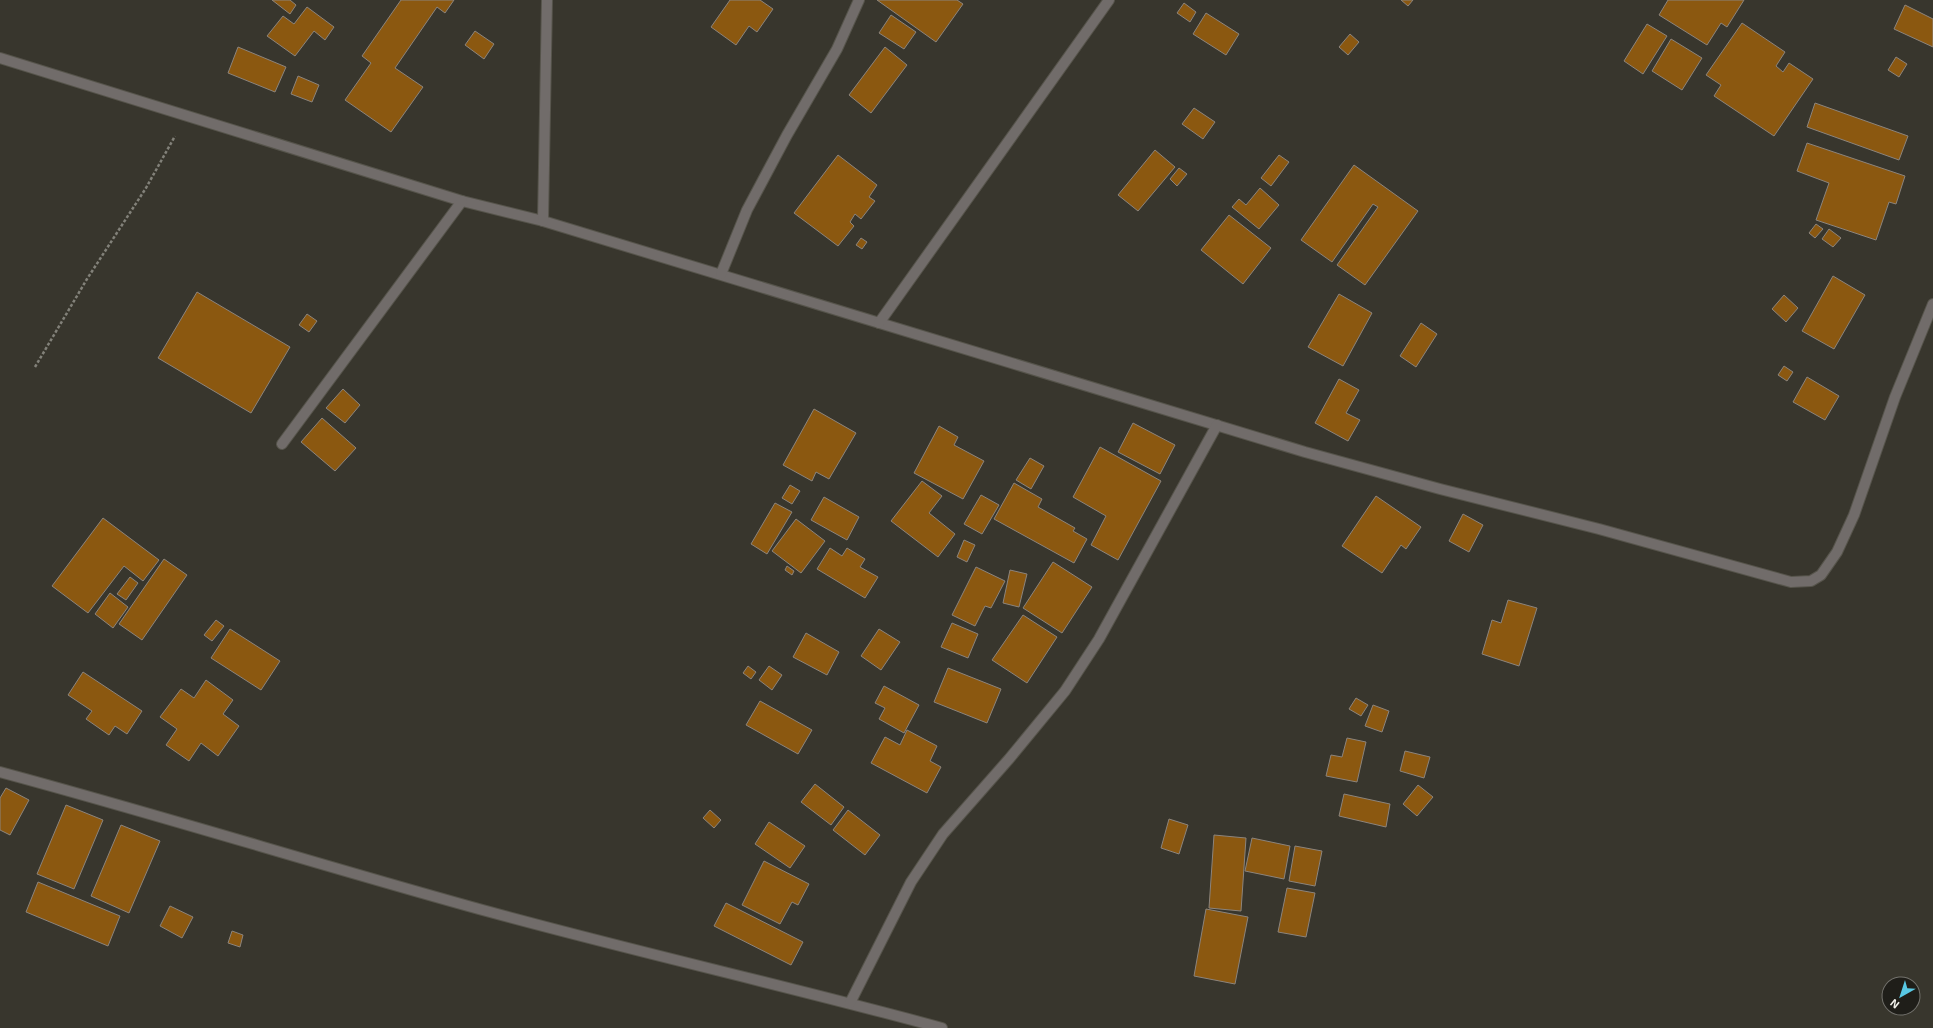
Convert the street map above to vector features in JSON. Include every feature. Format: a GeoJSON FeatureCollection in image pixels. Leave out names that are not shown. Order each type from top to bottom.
{"type":"FeatureCollection","features":[{"type":"Feature","properties":{"kind":"street"},"geometry":{"type":"LineString","coordinates":[[543,221],[547,0]]}},
{"type":"Feature","properties":{"kind":"street"},"geometry":{"type":"LineString","coordinates":[[721,274],[747,210],[837,49],[859,0]]}},
{"type":"Feature","properties":{"kind":"street"},"geometry":{"type":"LineString","coordinates":[[879,323],[1109,0]]}},
{"type":"Feature","properties":{"kind":"street"},"geometry":{"type":"LineString","coordinates":[[0,58],[462,201],[543,221],[1305,452],[1440,490],[1599,529],[1791,582],[1812,581],[1821,574],[1837,552],[1854,515],[1895,397],[1933,304]]}},
{"type":"Feature","properties":{"kind":"street"},"geometry":{"type":"LineString","coordinates":[[282,444],[462,201]]}},
{"type":"Feature","properties":{"kind":"street"},"geometry":{"type":"LineString","coordinates":[[850,1003],[911,882],[943,834],[1065,691],[1100,639],[1217,425]]}},
{"type":"Feature","properties":{"kind":"street"},"geometry":{"type":"LineString","coordinates":[[0,772],[124,805],[309,861],[493,913],[850,1003],[942,1028]]}},
{"type":"Feature","properties":{"kind":"path"},"geometry":{"type":"LineString","coordinates":[[35,368],[87,279],[146,188],[186,116]]}},
{"type":"Feature","properties":{"kind":"building"},"geometry":{"type":"Polygon","coordinates":[[[272,0],[290,0],[296,5],[290,14],[272,0]]]}},
{"type":"Feature","properties":{"kind":"building"},"geometry":{"type":"Polygon","coordinates":[[[401,0],[454,0],[445,13],[437,7],[395,68],[423,87],[391,132],[345,100],[371,63],[362,56],[401,0]]]}},
{"type":"Feature","properties":{"kind":"building"},"geometry":{"type":"Polygon","coordinates":[[[730,0],[760,0],[773,9],[757,32],[749,26],[736,45],[711,27],[730,0]]]}},
{"type":"Feature","properties":{"kind":"building"},"geometry":{"type":"Polygon","coordinates":[[[877,0],[957,0],[963,4],[936,42],[877,0]]]}},
{"type":"Feature","properties":{"kind":"building"},"geometry":{"type":"Polygon","coordinates":[[[1401,0],[1413,0],[1408,6],[1401,0]]]}},
{"type":"Feature","properties":{"kind":"building"},"geometry":{"type":"Polygon","coordinates":[[[1668,0],[1744,0],[1727,27],[1721,23],[1707,45],[1659,15],[1668,0]]]}},
{"type":"Feature","properties":{"kind":"building"},"geometry":{"type":"Polygon","coordinates":[[[1184,3],[1196,12],[1190,22],[1177,13],[1184,3]]]}},
{"type":"Feature","properties":{"kind":"building"},"geometry":{"type":"Polygon","coordinates":[[[1905,5],[1933,19],[1933,47],[1894,29],[1905,5]]]}},
{"type":"Feature","properties":{"kind":"building"},"geometry":{"type":"Polygon","coordinates":[[[307,7],[334,27],[325,40],[314,31],[295,56],[267,36],[283,16],[294,24],[307,7]]]}},
{"type":"Feature","properties":{"kind":"building"},"geometry":{"type":"Polygon","coordinates":[[[1206,13],[1239,34],[1226,55],[1193,34],[1206,13]]]}},
{"type":"Feature","properties":{"kind":"building"},"geometry":{"type":"Polygon","coordinates":[[[891,15],[916,32],[904,49],[879,33],[891,15]]]}},
{"type":"Feature","properties":{"kind":"building"},"geometry":{"type":"Polygon","coordinates":[[[1742,23],[1785,52],[1776,66],[1783,72],[1789,63],[1813,79],[1774,136],[1714,96],[1721,85],[1706,75],[1742,23]]]}},
{"type":"Feature","properties":{"kind":"building"},"geometry":{"type":"Polygon","coordinates":[[[1647,24],[1667,36],[1643,74],[1624,61],[1647,24]]]}},
{"type":"Feature","properties":{"kind":"building"},"geometry":{"type":"Polygon","coordinates":[[[475,31],[494,44],[484,59],[465,45],[475,31]]]}},
{"type":"Feature","properties":{"kind":"building"},"geometry":{"type":"Polygon","coordinates":[[[1350,34],[1359,42],[1348,55],[1339,47],[1350,34]]]}},
{"type":"Feature","properties":{"kind":"building"},"geometry":{"type":"Polygon","coordinates":[[[1671,39],[1702,58],[1682,90],[1652,71],[1671,39]]]}},
{"type":"Feature","properties":{"kind":"building"},"geometry":{"type":"Polygon","coordinates":[[[238,47],[286,67],[275,92],[228,73],[238,47]]]}},
{"type":"Feature","properties":{"kind":"building"},"geometry":{"type":"Polygon","coordinates":[[[885,47],[907,65],[871,113],[849,95],[885,47]]]}},
{"type":"Feature","properties":{"kind":"building"},"geometry":{"type":"Polygon","coordinates":[[[1896,57],[1907,64],[1899,77],[1888,70],[1896,57]]]}},
{"type":"Feature","properties":{"kind":"building"},"geometry":{"type":"Polygon","coordinates":[[[298,76],[319,85],[312,102],[291,94],[298,76]]]}},
{"type":"Feature","properties":{"kind":"building"},"geometry":{"type":"Polygon","coordinates":[[[1815,103],[1908,136],[1899,160],[1807,127],[1815,103]]]}},
{"type":"Feature","properties":{"kind":"building"},"geometry":{"type":"Polygon","coordinates":[[[1194,108],[1215,122],[1203,139],[1182,124],[1194,108]]]}},
{"type":"Feature","properties":{"kind":"building"},"geometry":{"type":"Polygon","coordinates":[[[1807,143],[1905,176],[1896,204],[1889,202],[1876,240],[1816,220],[1829,183],[1797,171],[1807,143]]]}},
{"type":"Feature","properties":{"kind":"building"},"geometry":{"type":"Polygon","coordinates":[[[1155,150],[1175,167],[1138,211],[1118,195],[1155,150]]]}},
{"type":"Feature","properties":{"kind":"building"},"geometry":{"type":"Polygon","coordinates":[[[838,155],[877,185],[869,197],[875,201],[861,219],[855,214],[850,222],[854,226],[838,246],[794,213],[838,155]]]}},
{"type":"Feature","properties":{"kind":"building"},"geometry":{"type":"Polygon","coordinates":[[[1279,155],[1289,162],[1271,186],[1261,178],[1279,155]]]}},
{"type":"Feature","properties":{"kind":"building"},"geometry":{"type":"Polygon","coordinates":[[[1354,165],[1418,211],[1365,285],[1337,265],[1378,207],[1373,204],[1332,262],[1301,240],[1354,165]]]}},
{"type":"Feature","properties":{"kind":"building"},"geometry":{"type":"Polygon","coordinates":[[[1179,168],[1187,174],[1177,186],[1170,179],[1179,168]]]}},
{"type":"Feature","properties":{"kind":"building"},"geometry":{"type":"Polygon","coordinates":[[[1260,188],[1279,205],[1259,229],[1232,207],[1239,199],[1246,205],[1260,188]]]}},
{"type":"Feature","properties":{"kind":"building"},"geometry":{"type":"Polygon","coordinates":[[[1229,215],[1271,248],[1243,284],[1201,250],[1229,215]]]}},
{"type":"Feature","properties":{"kind":"building"},"geometry":{"type":"Polygon","coordinates":[[[1816,224],[1823,229],[1815,238],[1809,233],[1816,224]]]}},
{"type":"Feature","properties":{"kind":"building"},"geometry":{"type":"Polygon","coordinates":[[[1829,229],[1841,238],[1833,247],[1822,239],[1829,229]]]}},
{"type":"Feature","properties":{"kind":"building"},"geometry":{"type":"Polygon","coordinates":[[[861,238],[867,242],[862,249],[856,245],[861,238]]]}},
{"type":"Feature","properties":{"kind":"building"},"geometry":{"type":"Polygon","coordinates":[[[1833,276],[1865,295],[1834,349],[1802,331],[1833,276]]]}},
{"type":"Feature","properties":{"kind":"building"},"geometry":{"type":"Polygon","coordinates":[[[197,292],[290,347],[251,413],[158,358],[197,292]]]}},
{"type":"Feature","properties":{"kind":"building"},"geometry":{"type":"Polygon","coordinates":[[[1339,294],[1372,313],[1343,366],[1308,347],[1339,294]]]}},
{"type":"Feature","properties":{"kind":"building"},"geometry":{"type":"Polygon","coordinates":[[[1784,295],[1798,308],[1786,322],[1772,309],[1784,295]]]}},
{"type":"Feature","properties":{"kind":"building"},"geometry":{"type":"Polygon","coordinates":[[[307,314],[317,321],[309,332],[299,325],[307,314]]]}},
{"type":"Feature","properties":{"kind":"building"},"geometry":{"type":"Polygon","coordinates":[[[1421,323],[1437,334],[1416,367],[1400,356],[1421,323]]]}},
{"type":"Feature","properties":{"kind":"building"},"geometry":{"type":"Polygon","coordinates":[[[1784,366],[1793,372],[1787,381],[1778,375],[1784,366]]]}},
{"type":"Feature","properties":{"kind":"building"},"geometry":{"type":"Polygon","coordinates":[[[1807,377],[1839,396],[1825,420],[1793,402],[1807,377]]]}},
{"type":"Feature","properties":{"kind":"building"},"geometry":{"type":"Polygon","coordinates":[[[1339,379],[1359,390],[1346,413],[1360,420],[1348,441],[1315,423],[1339,379]]]}},
{"type":"Feature","properties":{"kind":"building"},"geometry":{"type":"Polygon","coordinates":[[[343,389],[360,405],[345,423],[326,408],[343,389]]]}},
{"type":"Feature","properties":{"kind":"building"},"geometry":{"type":"Polygon","coordinates":[[[814,409],[856,433],[829,479],[816,472],[812,481],[783,465],[814,409]]]}},
{"type":"Feature","properties":{"kind":"building"},"geometry":{"type":"Polygon","coordinates":[[[322,418],[356,448],[335,471],[301,442],[322,418]]]}},
{"type":"Feature","properties":{"kind":"building"},"geometry":{"type":"Polygon","coordinates":[[[1133,423],[1175,445],[1160,474],[1118,452],[1133,423]]]}},
{"type":"Feature","properties":{"kind":"building"},"geometry":{"type":"Polygon","coordinates":[[[939,426],[958,437],[954,445],[984,461],[963,499],[914,473],[939,426]]]}},
{"type":"Feature","properties":{"kind":"building"},"geometry":{"type":"Polygon","coordinates":[[[1100,447],[1161,481],[1118,560],[1091,545],[1106,516],[1073,497],[1100,447]]]}},
{"type":"Feature","properties":{"kind":"building"},"geometry":{"type":"Polygon","coordinates":[[[1030,458],[1044,466],[1031,489],[1016,480],[1030,458]]]}},
{"type":"Feature","properties":{"kind":"building"},"geometry":{"type":"Polygon","coordinates":[[[922,481],[942,496],[929,513],[955,534],[938,557],[891,521],[922,481]]]}},
{"type":"Feature","properties":{"kind":"building"},"geometry":{"type":"Polygon","coordinates":[[[1014,483],[1042,499],[1038,507],[1075,528],[1073,531],[1087,539],[1074,563],[994,519],[1014,483]]]}},
{"type":"Feature","properties":{"kind":"building"},"geometry":{"type":"Polygon","coordinates":[[[790,485],[800,491],[792,504],[782,498],[790,485]]]}},
{"type":"Feature","properties":{"kind":"building"},"geometry":{"type":"Polygon","coordinates":[[[981,495],[999,505],[982,534],[964,524],[981,495]]]}},
{"type":"Feature","properties":{"kind":"building"},"geometry":{"type":"Polygon","coordinates":[[[1376,496],[1421,527],[1406,549],[1401,545],[1382,573],[1342,546],[1376,496]]]}},
{"type":"Feature","properties":{"kind":"building"},"geometry":{"type":"Polygon","coordinates":[[[824,497],[859,517],[847,540],[811,520],[824,497]]]}},
{"type":"Feature","properties":{"kind":"building"},"geometry":{"type":"Polygon","coordinates":[[[775,503],[792,512],[767,554],[751,544],[775,503]]]}},
{"type":"Feature","properties":{"kind":"building"},"geometry":{"type":"Polygon","coordinates":[[[1463,514],[1483,525],[1469,552],[1449,541],[1463,514]]]}},
{"type":"Feature","properties":{"kind":"building"},"geometry":{"type":"Polygon","coordinates":[[[103,518],[159,560],[143,581],[124,566],[88,613],[52,586],[103,518]]]}},
{"type":"Feature","properties":{"kind":"building"},"geometry":{"type":"Polygon","coordinates":[[[796,519],[825,541],[801,573],[772,551],[796,519]]]}},
{"type":"Feature","properties":{"kind":"building"},"geometry":{"type":"Polygon","coordinates":[[[964,540],[975,545],[967,562],[957,557],[964,540]]]}},
{"type":"Feature","properties":{"kind":"building"},"geometry":{"type":"Polygon","coordinates":[[[830,548],[842,556],[847,548],[865,559],[860,567],[878,577],[865,598],[817,569],[830,548]]]}},
{"type":"Feature","properties":{"kind":"building"},"geometry":{"type":"Polygon","coordinates":[[[164,559],[187,575],[142,640],[119,624],[164,559]]]}},
{"type":"Feature","properties":{"kind":"building"},"geometry":{"type":"Polygon","coordinates":[[[1053,562],[1092,587],[1062,633],[1023,608],[1053,562]]]}},
{"type":"Feature","properties":{"kind":"building"},"geometry":{"type":"Polygon","coordinates":[[[787,566],[794,571],[792,575],[785,570],[787,566]]]}},
{"type":"Feature","properties":{"kind":"building"},"geometry":{"type":"Polygon","coordinates":[[[976,567],[1005,581],[991,608],[985,606],[975,626],[952,615],[976,567]]]}},
{"type":"Feature","properties":{"kind":"building"},"geometry":{"type":"Polygon","coordinates":[[[1010,570],[1027,574],[1019,607],[1003,603],[1010,570]]]}},
{"type":"Feature","properties":{"kind":"building"},"geometry":{"type":"Polygon","coordinates":[[[130,577],[138,583],[126,600],[117,594],[130,577]]]}},
{"type":"Feature","properties":{"kind":"building"},"geometry":{"type":"Polygon","coordinates":[[[110,593],[128,607],[113,628],[95,614],[110,593]]]}},
{"type":"Feature","properties":{"kind":"building"},"geometry":{"type":"Polygon","coordinates":[[[1508,600],[1537,608],[1519,666],[1482,654],[1492,620],[1501,623],[1508,600]]]}},
{"type":"Feature","properties":{"kind":"building"},"geometry":{"type":"Polygon","coordinates":[[[1023,615],[1057,637],[1027,683],[992,660],[1023,615]]]}},
{"type":"Feature","properties":{"kind":"building"},"geometry":{"type":"Polygon","coordinates":[[[216,620],[224,626],[212,641],[204,635],[216,620]]]}},
{"type":"Feature","properties":{"kind":"building"},"geometry":{"type":"Polygon","coordinates":[[[952,623],[978,634],[968,658],[941,647],[952,623]]]}},
{"type":"Feature","properties":{"kind":"building"},"geometry":{"type":"Polygon","coordinates":[[[230,629],[280,661],[261,690],[211,658],[230,629]]]}},
{"type":"Feature","properties":{"kind":"building"},"geometry":{"type":"Polygon","coordinates":[[[879,629],[900,642],[881,670],[861,656],[879,629]]]}},
{"type":"Feature","properties":{"kind":"building"},"geometry":{"type":"Polygon","coordinates":[[[806,633],[839,652],[827,675],[793,657],[806,633]]]}},
{"type":"Feature","properties":{"kind":"building"},"geometry":{"type":"Polygon","coordinates":[[[748,666],[756,672],[751,679],[743,673],[748,666]]]}},
{"type":"Feature","properties":{"kind":"building"},"geometry":{"type":"Polygon","coordinates":[[[769,666],[782,675],[772,690],[759,680],[769,666]]]}},
{"type":"Feature","properties":{"kind":"building"},"geometry":{"type":"Polygon","coordinates":[[[948,668],[1001,689],[987,723],[934,702],[948,668]]]}},
{"type":"Feature","properties":{"kind":"building"},"geometry":{"type":"Polygon","coordinates":[[[83,672],[142,711],[127,734],[115,726],[109,735],[86,719],[92,711],[68,695],[83,672]]]}},
{"type":"Feature","properties":{"kind":"building"},"geometry":{"type":"Polygon","coordinates":[[[206,680],[233,700],[223,714],[239,726],[218,756],[201,743],[189,761],[166,745],[177,729],[160,717],[181,689],[194,698],[206,680]]]}},
{"type":"Feature","properties":{"kind":"building"},"geometry":{"type":"Polygon","coordinates":[[[884,686],[919,705],[904,733],[879,719],[885,708],[875,703],[884,686]]]}},
{"type":"Feature","properties":{"kind":"building"},"geometry":{"type":"Polygon","coordinates":[[[1356,698],[1368,705],[1361,716],[1349,709],[1356,698]]]}},
{"type":"Feature","properties":{"kind":"building"},"geometry":{"type":"Polygon","coordinates":[[[760,701],[812,730],[798,754],[746,725],[760,701]]]}},
{"type":"Feature","properties":{"kind":"building"},"geometry":{"type":"Polygon","coordinates":[[[1373,705],[1389,711],[1382,732],[1365,726],[1373,705]]]}},
{"type":"Feature","properties":{"kind":"building"},"geometry":{"type":"Polygon","coordinates":[[[907,730],[937,746],[930,761],[941,767],[927,793],[871,763],[885,737],[900,745],[907,730]]]}},
{"type":"Feature","properties":{"kind":"building"},"geometry":{"type":"Polygon","coordinates":[[[1347,738],[1366,742],[1357,782],[1326,776],[1331,755],[1342,757],[1347,738]]]}},
{"type":"Feature","properties":{"kind":"building"},"geometry":{"type":"Polygon","coordinates":[[[1405,751],[1430,757],[1424,778],[1400,771],[1405,751]]]}},
{"type":"Feature","properties":{"kind":"building"},"geometry":{"type":"Polygon","coordinates":[[[815,784],[844,807],[831,825],[801,802],[815,784]]]}},
{"type":"Feature","properties":{"kind":"building"},"geometry":{"type":"Polygon","coordinates":[[[1418,785],[1433,797],[1417,816],[1403,804],[1418,785]]]}},
{"type":"Feature","properties":{"kind":"building"},"geometry":{"type":"Polygon","coordinates":[[[6,788],[29,800],[10,835],[0,830],[0,798],[6,788]]]}},
{"type":"Feature","properties":{"kind":"building"},"geometry":{"type":"Polygon","coordinates":[[[1344,794],[1390,804],[1386,827],[1339,816],[1344,794]]]}},
{"type":"Feature","properties":{"kind":"building"},"geometry":{"type":"Polygon","coordinates":[[[66,805],[103,820],[74,889],[37,874],[66,805]]]}},
{"type":"Feature","properties":{"kind":"building"},"geometry":{"type":"Polygon","coordinates":[[[710,810],[721,820],[714,828],[703,818],[710,810]]]}},
{"type":"Feature","properties":{"kind":"building"},"geometry":{"type":"Polygon","coordinates":[[[848,810],[880,835],[865,855],[833,830],[848,810]]]}},
{"type":"Feature","properties":{"kind":"building"},"geometry":{"type":"Polygon","coordinates":[[[1169,819],[1188,825],[1179,854],[1161,848],[1169,819]]]}},
{"type":"Feature","properties":{"kind":"building"},"geometry":{"type":"Polygon","coordinates":[[[769,822],[805,846],[790,868],[755,844],[769,822]]]}},
{"type":"Feature","properties":{"kind":"building"},"geometry":{"type":"Polygon","coordinates":[[[121,825],[160,841],[129,913],[91,896],[121,825]]]}},
{"type":"Feature","properties":{"kind":"building"},"geometry":{"type":"Polygon","coordinates":[[[1214,835],[1246,838],[1241,911],[1209,908],[1214,835]]]}},
{"type":"Feature","properties":{"kind":"building"},"geometry":{"type":"Polygon","coordinates":[[[1252,838],[1290,846],[1284,879],[1245,871],[1252,838]]]}},
{"type":"Feature","properties":{"kind":"building"},"geometry":{"type":"Polygon","coordinates":[[[1295,846],[1322,851],[1315,886],[1289,881],[1295,846]]]}},
{"type":"Feature","properties":{"kind":"building"},"geometry":{"type":"Polygon","coordinates":[[[764,861],[809,884],[798,905],[792,902],[780,924],[742,905],[764,861]]]}},
{"type":"Feature","properties":{"kind":"building"},"geometry":{"type":"Polygon","coordinates":[[[38,882],[120,916],[108,946],[26,912],[38,882]]]}},
{"type":"Feature","properties":{"kind":"building"},"geometry":{"type":"Polygon","coordinates":[[[1287,888],[1315,893],[1306,937],[1278,932],[1287,888]]]}},
{"type":"Feature","properties":{"kind":"building"},"geometry":{"type":"Polygon","coordinates":[[[726,903],[803,942],[791,965],[714,926],[726,903]]]}},
{"type":"Feature","properties":{"kind":"building"},"geometry":{"type":"Polygon","coordinates":[[[170,906],[193,917],[182,938],[160,926],[170,906]]]}},
{"type":"Feature","properties":{"kind":"building"},"geometry":{"type":"Polygon","coordinates":[[[1206,909],[1248,917],[1235,984],[1194,976],[1206,909]]]}},
{"type":"Feature","properties":{"kind":"building"},"geometry":{"type":"Polygon","coordinates":[[[232,931],[243,935],[240,947],[228,943],[232,931]]]}}]}
